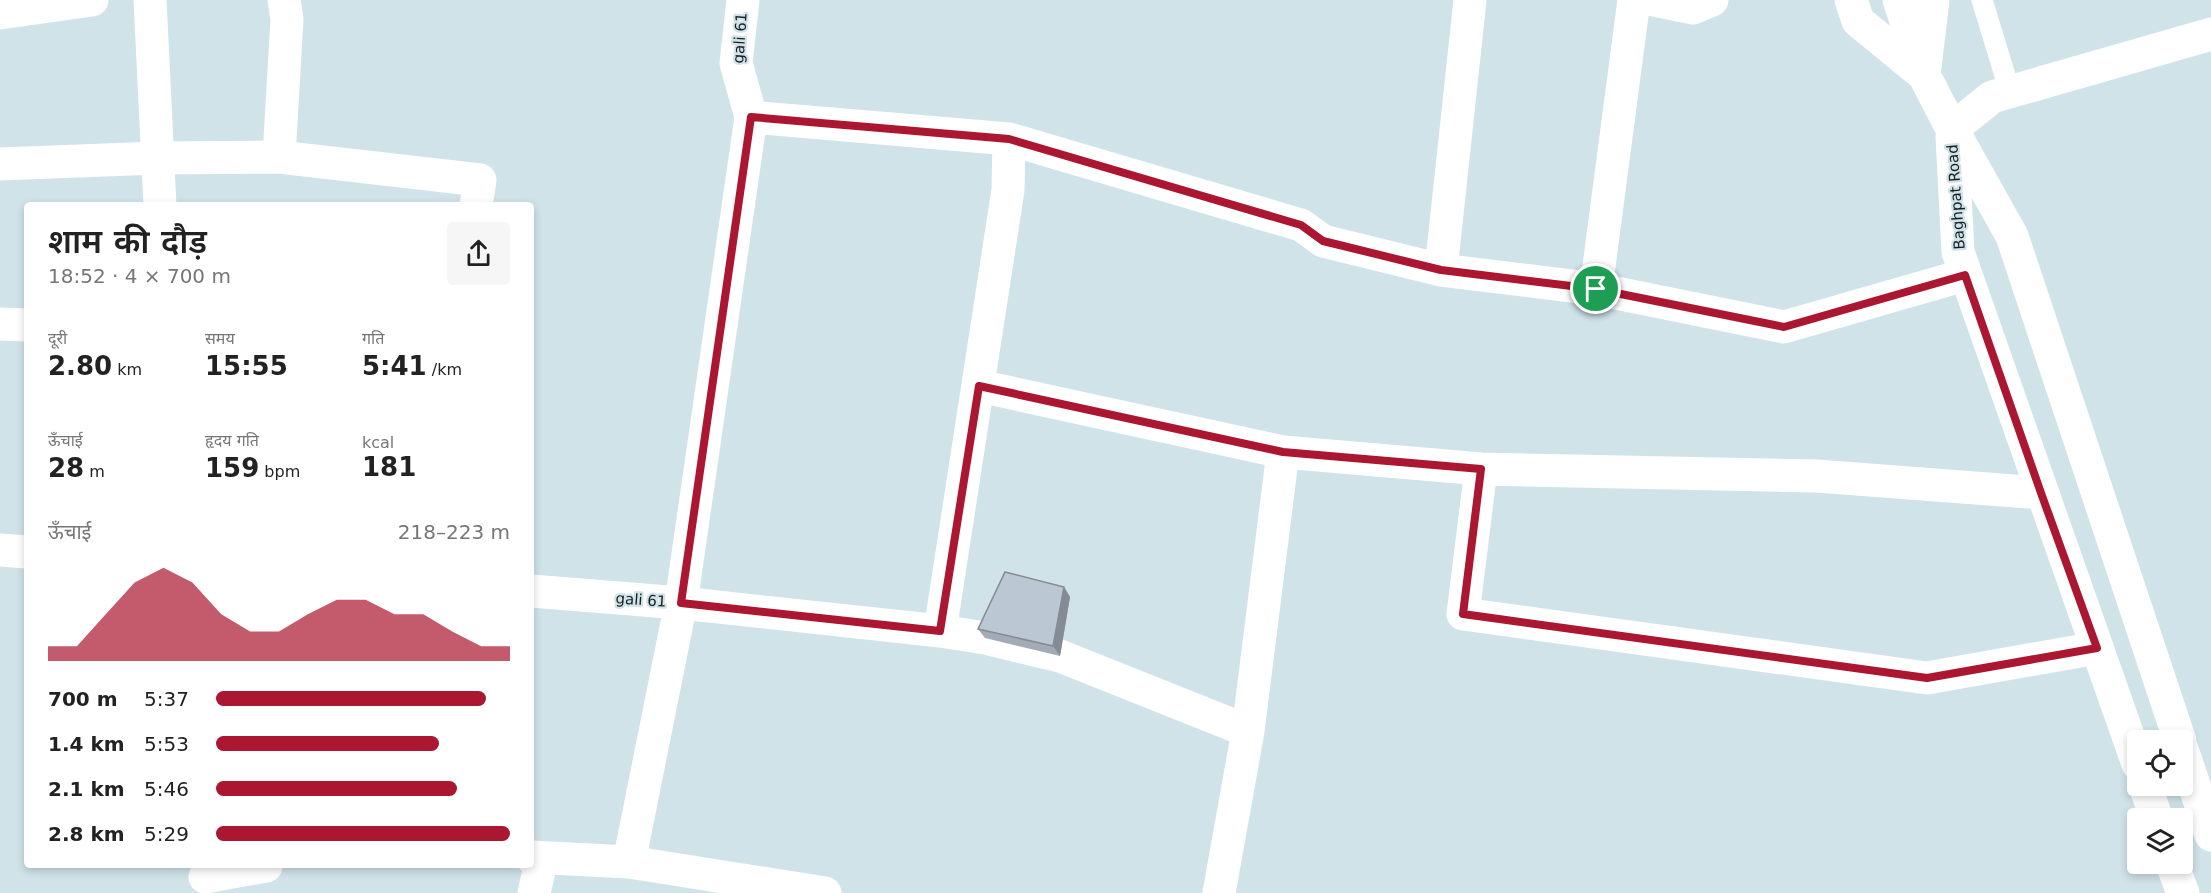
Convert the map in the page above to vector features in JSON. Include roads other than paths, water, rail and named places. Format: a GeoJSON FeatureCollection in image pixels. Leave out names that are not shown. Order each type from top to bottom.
{"type":"FeatureCollection","features":[{"type":"Feature","properties":{"kind":"street"},"geometry":{"type":"LineString","coordinates":[[0,13],[92,0]]}},
{"type":"Feature","properties":{"kind":"street"},"geometry":{"type":"LineString","coordinates":[[150,0],[160,202]]}},
{"type":"Feature","properties":{"kind":"street"},"geometry":{"type":"LineString","coordinates":[[279,157],[287,19],[284,0]]}},
{"type":"Feature","properties":{"kind":"street","name":"gali 61"},"geometry":{"type":"LineString","coordinates":[[534,591],[681,603],[751,117],[736,63],[744,0]]}},
{"type":"Feature","properties":{"kind":"street"},"geometry":{"type":"LineString","coordinates":[[1441,270],[1470,0]]}},
{"type":"Feature","properties":{"kind":"street"},"geometry":{"type":"LineString","coordinates":[[1596,289],[1634,0]]}},
{"type":"Feature","properties":{"kind":"street"},"geometry":{"type":"LineString","coordinates":[[1654,0],[1693,8],[1712,0]]}},
{"type":"Feature","properties":{"kind":"street"},"geometry":{"type":"LineString","coordinates":[[1851,0],[1858,21],[1924,75]]}},
{"type":"Feature","properties":{"kind":"street"},"geometry":{"type":"LineString","coordinates":[[1899,0],[1924,75]]}},
{"type":"Feature","properties":{"kind":"street"},"geometry":{"type":"LineString","coordinates":[[1924,75],[1933,0]]}},
{"type":"Feature","properties":{"kind":"street"},"geometry":{"type":"LineString","coordinates":[[2176,730],[2012,236],[1952,129],[1992,98],[2211,34]]}},
{"type":"Feature","properties":{"kind":"street","name":"Baghpat Road"},"geometry":{"type":"LineString","coordinates":[[1924,75],[1952,129],[1958,252],[1965,275],[2127,733]]}},
{"type":"Feature","properties":{"kind":"street"},"geometry":{"type":"LineString","coordinates":[[751,117],[1009,139],[1301,225],[1323,241],[1441,270],[1596,289],[1784,327],[1965,275]]}},
{"type":"Feature","properties":{"kind":"street"},"geometry":{"type":"LineString","coordinates":[[940,631],[1008,190],[1009,139]]}},
{"type":"Feature","properties":{"kind":"street"},"geometry":{"type":"LineString","coordinates":[[0,164],[157,158],[279,157],[480,180],[477,202]]}},
{"type":"Feature","properties":{"kind":"street"},"geometry":{"type":"LineString","coordinates":[[0,324],[24,325]]}},
{"type":"Feature","properties":{"kind":"street"},"geometry":{"type":"LineString","coordinates":[[979,386],[1283,452],[1481,469],[1817,476],[2041,493]]}},
{"type":"Feature","properties":{"kind":"street"},"geometry":{"type":"LineString","coordinates":[[1219,893],[1248,731],[1283,452]]}},
{"type":"Feature","properties":{"kind":"street"},"geometry":{"type":"LineString","coordinates":[[1481,469],[1463,614],[1927,678],[2097,648]]}},
{"type":"Feature","properties":{"kind":"street"},"geometry":{"type":"LineString","coordinates":[[0,550],[24,552]]}},
{"type":"Feature","properties":{"kind":"street"},"geometry":{"type":"LineString","coordinates":[[629,862],[681,603],[940,631],[985,638],[1060,656],[1248,731]]}},
{"type":"Feature","properties":{"kind":"street"},"geometry":{"type":"LineString","coordinates":[[2193,782],[2211,835]]}},
{"type":"Feature","properties":{"kind":"street"},"geometry":{"type":"LineString","coordinates":[[534,893],[537,857],[629,862],[767,888],[825,893]]}},
{"type":"Feature","properties":{"kind":"street"},"geometry":{"type":"LineString","coordinates":[[204,878],[256,868]]}},
{"type":"Feature","properties":{"kind":"street"},"geometry":{"type":"LineString","coordinates":[[2175,874],[2182,893]]}},
{"type":"Feature","properties":{"kind":"lane"},"geometry":{"type":"LineString","coordinates":[[1982,0],[2010,92]]}}]}
